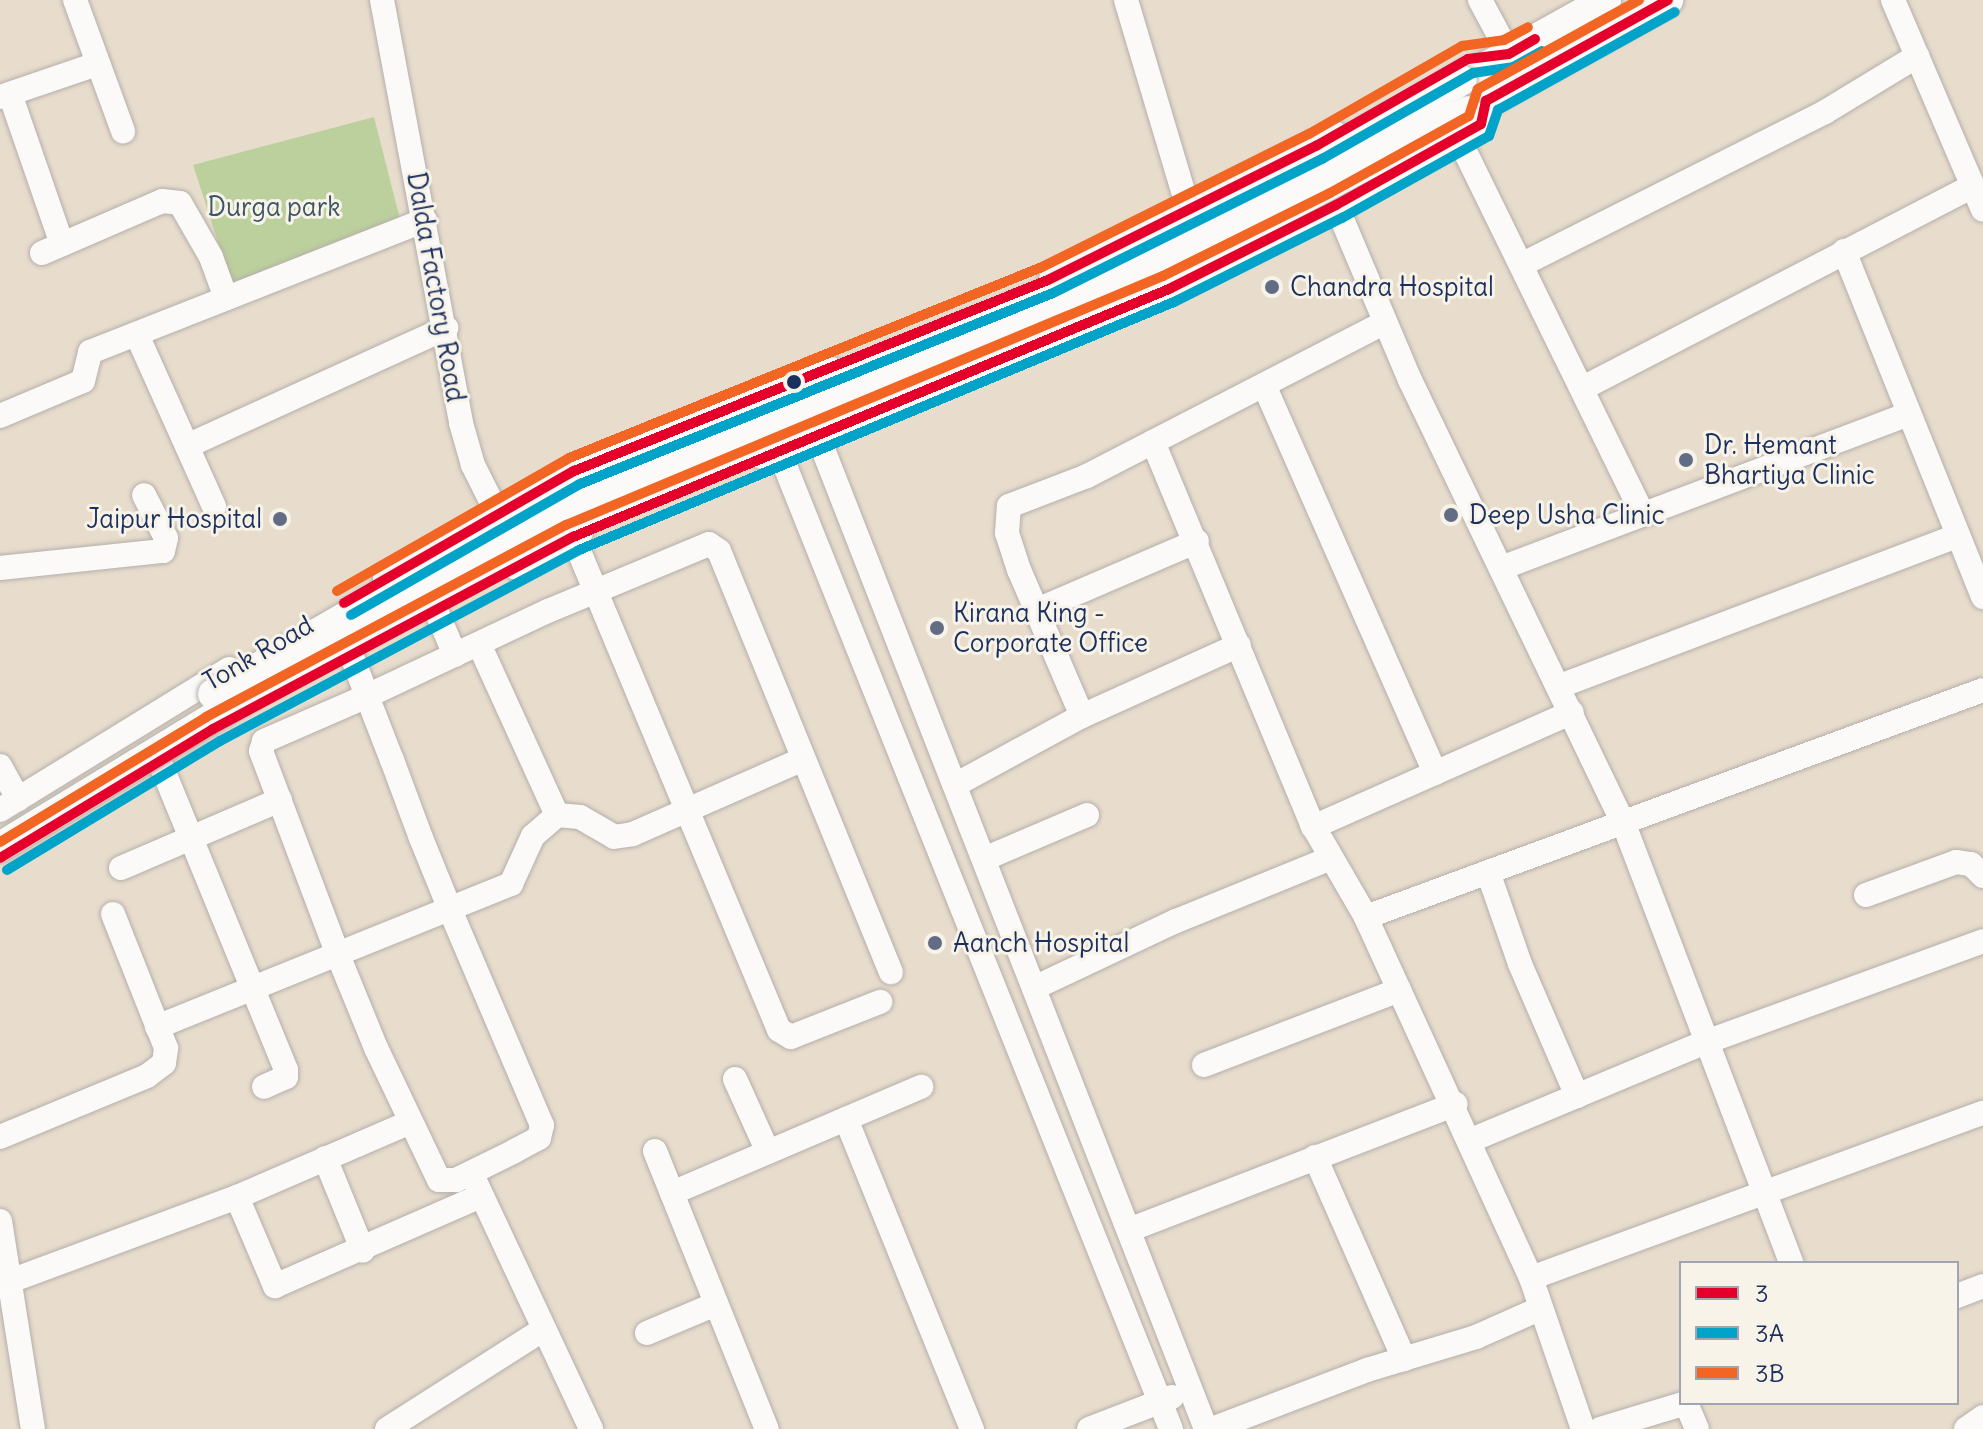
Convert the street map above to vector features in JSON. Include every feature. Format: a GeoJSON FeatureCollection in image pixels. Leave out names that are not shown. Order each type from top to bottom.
{"type":"FeatureCollection","features":[{"type":"Feature","properties":{"kind":"main road","name":"Tonk Road"},"geometry":{"type":"LineString","coordinates":[[1509,54],[1606,0]]}},
{"type":"Feature","properties":{"kind":"main road","name":"Tonk Road"},"geometry":{"type":"LineString","coordinates":[[1471,117],[1668,0]]}},
{"type":"Feature","properties":{"kind":"main road"},"geometry":{"type":"LineString","coordinates":[[0,825],[259,665],[495,534],[600,480],[1099,273],[1229,211],[1509,54]]}},
{"type":"Feature","properties":{"kind":"main road"},"geometry":{"type":"LineString","coordinates":[[0,847],[250,695],[543,535],[1185,261],[1471,117]]}},
{"type":"Feature","properties":{"kind":"street"},"geometry":{"type":"LineString","coordinates":[[75,0],[123,131]]}},
{"type":"Feature","properties":{"kind":"street","name":"Dalda Factory Road"},"geometry":{"type":"LineString","coordinates":[[382,0],[467,446],[522,563]]}},
{"type":"Feature","properties":{"kind":"street"},"geometry":{"type":"LineString","coordinates":[[1126,0],[1189,211]]}},
{"type":"Feature","properties":{"kind":"street"},"geometry":{"type":"LineString","coordinates":[[1480,0],[1509,54]]}},
{"type":"Feature","properties":{"kind":"street"},"geometry":{"type":"LineString","coordinates":[[1893,0],[1983,210]]}},
{"type":"Feature","properties":{"kind":"street","name":"Tonk Road"},"geometry":{"type":"LineString","coordinates":[[9,805],[497,512],[646,440],[756,399],[1066,271],[1189,211],[1468,59],[1509,54]]}},
{"type":"Feature","properties":{"kind":"street"},"geometry":{"type":"LineString","coordinates":[[1523,264],[1759,147],[1917,56]]}},
{"type":"Feature","properties":{"kind":"street"},"geometry":{"type":"LineString","coordinates":[[97,64],[5,96],[52,248],[162,201],[180,203],[211,257],[226,298]]}},
{"type":"Feature","properties":{"kind":"street"},"geometry":{"type":"LineString","coordinates":[[1471,117],[1523,264],[1642,512]]}},
{"type":"Feature","properties":{"kind":"street","name":"Tonk Road"},"geometry":{"type":"LineString","coordinates":[[0,858],[159,760],[435,608],[573,537],[1088,323],[1336,205],[1471,117]]}},
{"type":"Feature","properties":{"kind":"street"},"geometry":{"type":"LineString","coordinates":[[1583,388],[1973,186]]}},
{"type":"Feature","properties":{"kind":"street"},"geometry":{"type":"LineString","coordinates":[[1336,205],[1385,322],[1623,822],[1762,1194],[1790,1261]]}},
{"type":"Feature","properties":{"kind":"street"},"geometry":{"type":"LineString","coordinates":[[0,416],[83,381],[90,352],[425,220]]}},
{"type":"Feature","properties":{"kind":"street"},"geometry":{"type":"LineString","coordinates":[[1844,251],[1983,597]]}},
{"type":"Feature","properties":{"kind":"street"},"geometry":{"type":"LineString","coordinates":[[1066,271],[1088,323]]}},
{"type":"Feature","properties":{"kind":"street"},"geometry":{"type":"LineString","coordinates":[[1082,716],[1007,533],[1009,506],[1087,476],[1385,322]]}},
{"type":"Feature","properties":{"kind":"street"},"geometry":{"type":"LineString","coordinates":[[187,446],[446,328]]}},
{"type":"Feature","properties":{"kind":"street"},"geometry":{"type":"LineString","coordinates":[[137,335],[214,506]]}},
{"type":"Feature","properties":{"kind":"street"},"geometry":{"type":"LineString","coordinates":[[795,383],[1209,1429],[1404,1359],[1476,1337],[1539,1309]]}},
{"type":"Feature","properties":{"kind":"street"},"geometry":{"type":"LineString","coordinates":[[1264,385],[1435,773]]}},
{"type":"Feature","properties":{"kind":"street"},"geometry":{"type":"LineString","coordinates":[[756,399],[1171,1429]]}},
{"type":"Feature","properties":{"kind":"street"},"geometry":{"type":"LineString","coordinates":[[1504,567],[1642,512],[1908,414]]}},
{"type":"Feature","properties":{"kind":"street"},"geometry":{"type":"LineString","coordinates":[[1153,442],[1197,541],[1313,827],[1366,917],[1455,1104],[1531,1278],[1539,1309],[1583,1429]]}},
{"type":"Feature","properties":{"kind":"street"},"geometry":{"type":"LineString","coordinates":[[0,568],[163,551],[166,538],[144,495]]}},
{"type":"Feature","properties":{"kind":"street"},"geometry":{"type":"LineString","coordinates":[[1560,686],[1958,536]]}},
{"type":"Feature","properties":{"kind":"street"},"geometry":{"type":"LineString","coordinates":[[573,537],[784,1037],[880,1002]]}},
{"type":"Feature","properties":{"kind":"street"},"geometry":{"type":"LineString","coordinates":[[1037,610],[1197,541]]}},
{"type":"Feature","properties":{"kind":"street"},"geometry":{"type":"LineString","coordinates":[[351,654],[367,696],[450,908],[542,1125],[539,1138],[446,1183],[439,1180],[410,1122],[338,955],[261,751],[264,741],[367,696],[479,644],[699,547],[714,546],[891,972]]}},
{"type":"Feature","properties":{"kind":"street"},"geometry":{"type":"LineString","coordinates":[[435,608],[455,655]]}},
{"type":"Feature","properties":{"kind":"street"},"geometry":{"type":"LineString","coordinates":[[479,644],[557,815]]}},
{"type":"Feature","properties":{"kind":"street"},"geometry":{"type":"LineString","coordinates":[[955,785],[1082,716],[1239,645]]}},
{"type":"Feature","properties":{"kind":"street"},"geometry":{"type":"LineString","coordinates":[[1366,917],[1983,690]]}},
{"type":"Feature","properties":{"kind":"street"},"geometry":{"type":"LineString","coordinates":[[1313,827],[1572,712]]}},
{"type":"Feature","properties":{"kind":"street"},"geometry":{"type":"LineString","coordinates":[[159,760],[250,992],[287,1073],[264,1087]]}},
{"type":"Feature","properties":{"kind":"street"},"geometry":{"type":"LineString","coordinates":[[157,1027],[511,884],[533,836],[557,815],[580,817],[614,837],[688,812],[801,760]]}},
{"type":"Feature","properties":{"kind":"street"},"geometry":{"type":"LineString","coordinates":[[0,766],[9,805]]}},
{"type":"Feature","properties":{"kind":"street"},"geometry":{"type":"LineString","coordinates":[[121,868],[280,800]]}},
{"type":"Feature","properties":{"kind":"street"},"geometry":{"type":"LineString","coordinates":[[984,859],[1087,815]]}},
{"type":"Feature","properties":{"kind":"street"},"geometry":{"type":"LineString","coordinates":[[1034,988],[1176,921],[1331,858]]}},
{"type":"Feature","properties":{"kind":"street"},"geometry":{"type":"LineString","coordinates":[[1866,895],[1956,862],[1971,864],[1983,876]]}},
{"type":"Feature","properties":{"kind":"street"},"geometry":{"type":"LineString","coordinates":[[1488,872],[1520,964],[1577,1096]]}},
{"type":"Feature","properties":{"kind":"street"},"geometry":{"type":"LineString","coordinates":[[0,1137],[147,1076],[164,1063],[166,1048],[113,914]]}},
{"type":"Feature","properties":{"kind":"street"},"geometry":{"type":"LineString","coordinates":[[1469,1141],[1706,1042],[1983,941]]}},
{"type":"Feature","properties":{"kind":"street"},"geometry":{"type":"LineString","coordinates":[[1204,1065],[1399,990]]}},
{"type":"Feature","properties":{"kind":"street"},"geometry":{"type":"LineString","coordinates":[[735,1079],[768,1152]]}},
{"type":"Feature","properties":{"kind":"street"},"geometry":{"type":"LineString","coordinates":[[672,1193],[921,1087]]}},
{"type":"Feature","properties":{"kind":"street"},"geometry":{"type":"LineString","coordinates":[[1129,1230],[1455,1104]]}},
{"type":"Feature","properties":{"kind":"street"},"geometry":{"type":"LineString","coordinates":[[1531,1278],[1983,1113]]}},
{"type":"Feature","properties":{"kind":"street"},"geometry":{"type":"LineString","coordinates":[[846,1119],[972,1429]]}},
{"type":"Feature","properties":{"kind":"street"},"geometry":{"type":"LineString","coordinates":[[10,1281],[237,1197],[410,1122]]}},
{"type":"Feature","properties":{"kind":"street"},"geometry":{"type":"LineString","coordinates":[[655,1151],[762,1427]]}},
{"type":"Feature","properties":{"kind":"street"},"geometry":{"type":"LineString","coordinates":[[1315,1157],[1404,1359]]}},
{"type":"Feature","properties":{"kind":"street"},"geometry":{"type":"LineString","coordinates":[[325,1158],[363,1251]]}},
{"type":"Feature","properties":{"kind":"street"},"geometry":{"type":"LineString","coordinates":[[471,1172],[541,1331],[591,1429]]}},
{"type":"Feature","properties":{"kind":"street"},"geometry":{"type":"LineString","coordinates":[[237,1197],[275,1286],[363,1251],[481,1196]]}},
{"type":"Feature","properties":{"kind":"street"},"geometry":{"type":"LineString","coordinates":[[0,1221],[33,1429]]}},
{"type":"Feature","properties":{"kind":"street"},"geometry":{"type":"LineString","coordinates":[[1959,1295],[1983,1286]]}},
{"type":"Feature","properties":{"kind":"street"},"geometry":{"type":"LineString","coordinates":[[647,1333],[716,1304]]}},
{"type":"Feature","properties":{"kind":"street"},"geometry":{"type":"LineString","coordinates":[[387,1429],[541,1331]]}},
{"type":"Feature","properties":{"kind":"street"},"geometry":{"type":"LineString","coordinates":[[1089,1429],[1191,1390]]}},
{"type":"Feature","properties":{"kind":"street"},"geometry":{"type":"LineString","coordinates":[[1600,1429],[1679,1405]]}},
{"type":"Feature","properties":{"kind":"street"},"geometry":{"type":"LineString","coordinates":[[1687,1405],[1697,1429]]}},
{"type":"Feature","properties":{"kind":"street"},"geometry":{"type":"LineString","coordinates":[[1966,1429],[1983,1417]]}},
{"type":"Feature","properties":{"kind":"green space","name":"Durga park"},"geometry":{"type":"Polygon","coordinates":[[[374,117],[401,223],[234,291],[193,165],[374,117]]]}},
{"type":"Feature","properties":{"kind":"transit line","name":"3B"},"geometry":{"type":"LineString","coordinates":[[0,842],[206,717],[566,525],[1163,276],[1330,193],[1469,116],[1478,89],[1639,0]]}},
{"type":"Feature","properties":{"kind":"transit line","name":"3"},"geometry":{"type":"LineString","coordinates":[[0,858],[213,729],[573,537],[1169,289],[1336,205],[1481,124],[1486,101],[1668,0]]}},
{"type":"Feature","properties":{"kind":"transit line","name":"3A"},"geometry":{"type":"LineString","coordinates":[[7,870],[220,741],[579,550],[1174,302],[1342,218],[1489,136],[1498,110],[1675,12]]}},
{"type":"Feature","properties":{"kind":"transit line","name":"3B"},"geometry":{"type":"LineString","coordinates":[[337,591],[569,458],[1042,267],[1309,134],[1462,46],[1504,40],[1528,27]]}},
{"type":"Feature","properties":{"kind":"transit line","name":"3"},"geometry":{"type":"LineString","coordinates":[[344,603],[574,471],[1048,280],[1316,146],[1468,59],[1509,54],[1535,39]]}},
{"type":"Feature","properties":{"kind":"transit line","name":"3A"},"geometry":{"type":"LineString","coordinates":[[351,615],[580,484],[1053,293],[1322,159],[1473,73],[1513,67],[1542,51]]}},
{"type":"Feature","properties":{"kind":"place","name":"Chandra Hospital"},"geometry":{"type":"Point","coordinates":[1272,287]}},
{"type":"Feature","properties":{"kind":"place","name":"Dr. Hemant Bhartiya Clinic"},"geometry":{"type":"Point","coordinates":[1686,460]}},
{"type":"Feature","properties":{"kind":"place","name":"Deep Usha Clinic"},"geometry":{"type":"Point","coordinates":[1451,515]}},
{"type":"Feature","properties":{"kind":"place","name":"Jaipur Hospital"},"geometry":{"type":"Point","coordinates":[280,519]}},
{"type":"Feature","properties":{"kind":"place","name":"Kirana King - Corporate Office"},"geometry":{"type":"Point","coordinates":[937,628]}},
{"type":"Feature","properties":{"kind":"place","name":"Aanch Hospital"},"geometry":{"type":"Point","coordinates":[935,943]}}]}
